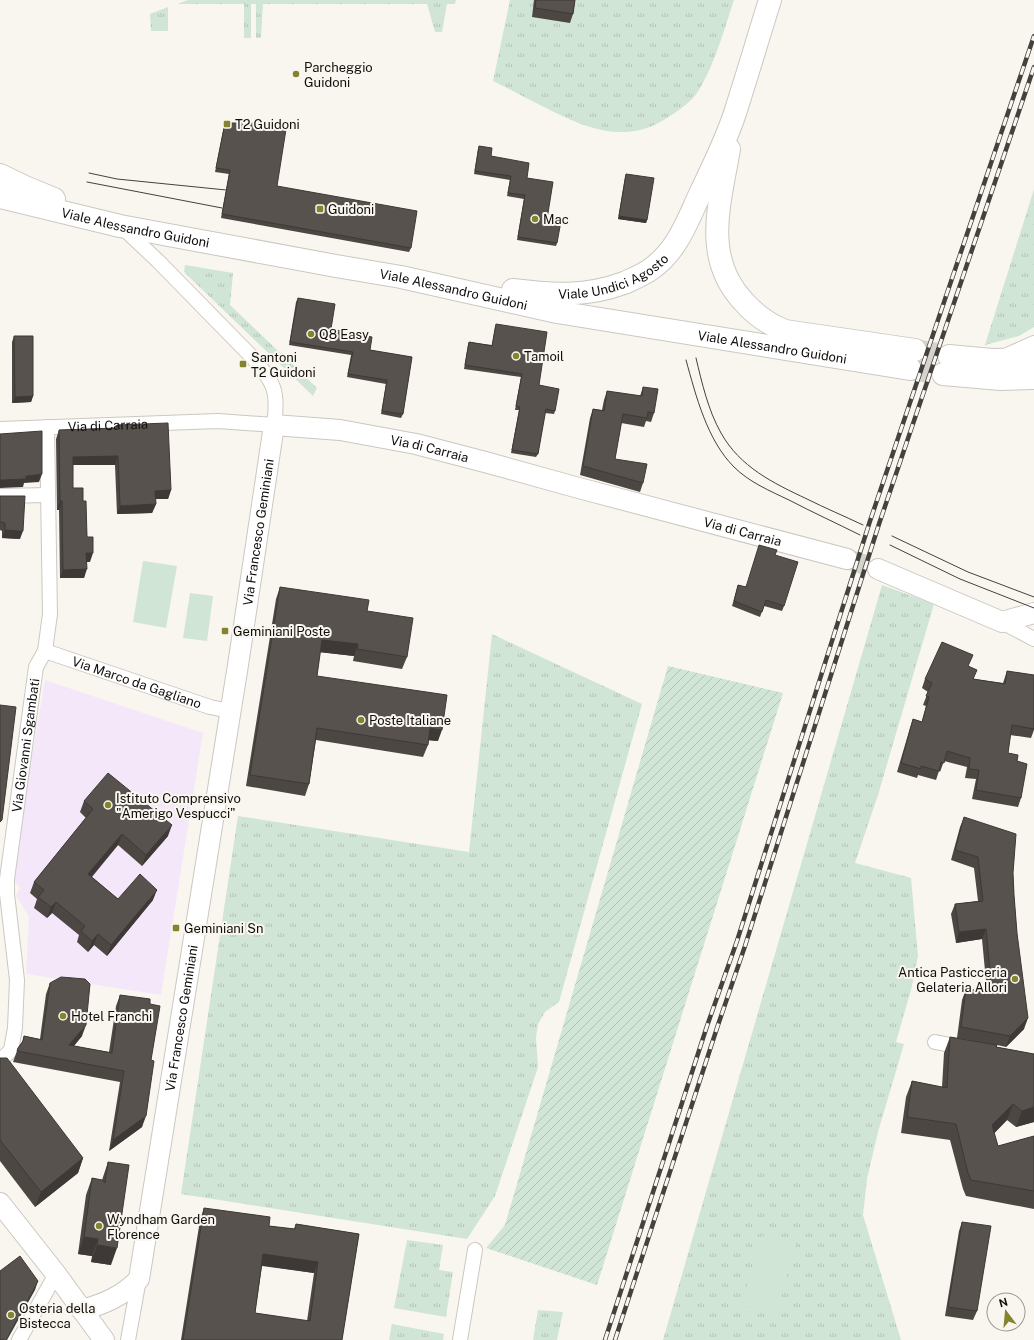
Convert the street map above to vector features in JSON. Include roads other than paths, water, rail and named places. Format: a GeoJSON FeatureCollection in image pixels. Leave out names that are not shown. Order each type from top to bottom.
{"type":"FeatureCollection","features":[{"type":"Feature","properties":{"kind":"main road","name":"Viale Undici Agosto"},"geometry":{"type":"LineString","coordinates":[[401,277],[540,294],[579,294],[612,287],[637,278],[651,269],[666,256],[682,234],[734,115],[770,0]]}},
{"type":"Feature","properties":{"kind":"main road","name":"Viale Undici Agosto"},"geometry":{"type":"LineString","coordinates":[[734,115],[716,228],[717,245],[723,272],[739,297],[750,309],[770,324],[794,333]]}},
{"type":"Feature","properties":{"kind":"main road"},"geometry":{"type":"LineString","coordinates":[[0,175],[25,187],[120,226]]}},
{"type":"Feature","properties":{"kind":"main road","name":"Viale Alessandro Guidoni"},"geometry":{"type":"LineString","coordinates":[[0,197],[120,226],[401,277],[564,313],[912,360],[794,333]]}},
{"type":"Feature","properties":{"kind":"main road"},"geometry":{"type":"LineString","coordinates":[[1029,379],[1001,379],[946,365],[992,360],[1034,359]]}},
{"type":"Feature","properties":{"kind":"street"},"geometry":{"type":"LineString","coordinates":[[120,226],[158,261],[266,373],[274,389],[276,398],[274,424]]}},
{"type":"Feature","properties":{"kind":"street"},"geometry":{"type":"LineString","coordinates":[[992,360],[1024,348],[1034,342]]}},
{"type":"Feature","properties":{"kind":"street","name":"Via di Carraia"},"geometry":{"type":"LineString","coordinates":[[0,429],[218,421],[340,430],[416,444],[480,460],[575,488],[847,559]]}},
{"type":"Feature","properties":{"kind":"street","name":"Via Francesco Geminiani"},"geometry":{"type":"LineString","coordinates":[[128,1340],[230,711],[274,424]]}},
{"type":"Feature","properties":{"kind":"street","name":"Via Giovanni Sgambati"},"geometry":{"type":"LineString","coordinates":[[0,1058],[4,1057],[11,1050],[15,1028],[17,980],[7,894],[7,879],[36,667],[45,651],[50,614],[47,427]]}},
{"type":"Feature","properties":{"kind":"street"},"geometry":{"type":"LineString","coordinates":[[0,496],[48,495]]}},
{"type":"Feature","properties":{"kind":"street"},"geometry":{"type":"LineString","coordinates":[[878,568],[1002,622],[1034,638]]}},
{"type":"Feature","properties":{"kind":"street"},"geometry":{"type":"LineString","coordinates":[[1002,622],[1034,614]]}},
{"type":"Feature","properties":{"kind":"street","name":"Via Marco da Gagliano"},"geometry":{"type":"LineString","coordinates":[[45,651],[210,707],[230,711]]}},
{"type":"Feature","properties":{"kind":"street"},"geometry":{"type":"LineString","coordinates":[[935,1042],[980,1051]]}},
{"type":"Feature","properties":{"kind":"street"},"geometry":{"type":"LineString","coordinates":[[0,1203],[56,1274],[104,1340]]}},
{"type":"Feature","properties":{"kind":"street"},"geometry":{"type":"LineString","coordinates":[[460,1340],[475,1250]]}},
{"type":"Feature","properties":{"kind":"street"},"geometry":{"type":"LineString","coordinates":[[19,1340],[56,1274]]}},
{"type":"Feature","properties":{"kind":"street"},"geometry":{"type":"LineString","coordinates":[[82,1310],[112,1300],[131,1288],[139,1279]]}},
{"type":"Feature","properties":{"kind":"tunnel"},"geometry":{"type":"LineString","coordinates":[[915,350],[949,356]]}},
{"type":"Feature","properties":{"kind":"tunnel"},"geometry":{"type":"LineString","coordinates":[[910,369],[943,374]]}},
{"type":"Feature","properties":{"kind":"tunnel"},"geometry":{"type":"LineString","coordinates":[[847,559],[878,569]]}},
{"type":"Feature","properties":{"kind":"tram line"},"geometry":{"type":"LineString","coordinates":[[89,173],[117,179],[226,190]]}},
{"type":"Feature","properties":{"kind":"tram line"},"geometry":{"type":"LineString","coordinates":[[87,182],[222,208]]}},
{"type":"Feature","properties":{"kind":"tram line"},"geometry":{"type":"LineString","coordinates":[[696,358],[712,415],[721,433],[738,455],[758,473],[770,480],[794,493],[863,525]]}},
{"type":"Feature","properties":{"kind":"tram line"},"geometry":{"type":"LineString","coordinates":[[686,360],[698,403],[710,431],[717,444],[734,467],[760,486],[860,535]]}},
{"type":"Feature","properties":{"kind":"tram line"},"geometry":{"type":"LineString","coordinates":[[892,536],[968,572],[1034,597]]}},
{"type":"Feature","properties":{"kind":"tram line"},"geometry":{"type":"LineString","coordinates":[[890,545],[960,579],[1034,608]]}},
{"type":"Feature","properties":{"kind":"railway"},"geometry":{"type":"LineString","coordinates":[[605,1340],[707,1026],[737,941],[870,521],[1034,36]]}},
{"type":"Feature","properties":{"kind":"railway"},"geometry":{"type":"LineString","coordinates":[[615,1340],[745,946],[879,524],[1034,67]]}},
{"type":"Feature","properties":{"kind":"place","name":"Parcheggio Guidoni"},"geometry":{"type":"Point","coordinates":[296,74]}},
{"type":"Feature","properties":{"kind":"place","name":"T2 Guidoni"},"geometry":{"type":"Point","coordinates":[227,124]}},
{"type":"Feature","properties":{"kind":"place","name":"Guidoni"},"geometry":{"type":"Point","coordinates":[320,209]}},
{"type":"Feature","properties":{"kind":"place","name":"Mac"},"geometry":{"type":"Point","coordinates":[535,219]}},
{"type":"Feature","properties":{"kind":"place","name":"Q8 Easy"},"geometry":{"type":"Point","coordinates":[311,334]}},
{"type":"Feature","properties":{"kind":"place","name":"Tamoil"},"geometry":{"type":"Point","coordinates":[516,356]}},
{"type":"Feature","properties":{"kind":"place","name":"Santoni T2 Guidoni"},"geometry":{"type":"Point","coordinates":[243,364]}},
{"type":"Feature","properties":{"kind":"place","name":"Geminiani Poste"},"geometry":{"type":"Point","coordinates":[225,631]}},
{"type":"Feature","properties":{"kind":"place","name":"Poste Italiane"},"geometry":{"type":"Point","coordinates":[361,720]}},
{"type":"Feature","properties":{"kind":"place","name":"Istituto Comprensivo \"Amerigo Vespucci\""},"geometry":{"type":"Point","coordinates":[108,805]}},
{"type":"Feature","properties":{"kind":"place","name":"Geminiani Sn"},"geometry":{"type":"Point","coordinates":[176,928]}},
{"type":"Feature","properties":{"kind":"place","name":"Antica Pasticceria Gelateria Allori"},"geometry":{"type":"Point","coordinates":[1015,979]}},
{"type":"Feature","properties":{"kind":"place","name":"Hotel Franchi"},"geometry":{"type":"Point","coordinates":[63,1016]}},
{"type":"Feature","properties":{"kind":"place","name":"Wyndham Garden Florence"},"geometry":{"type":"Point","coordinates":[99,1226]}},
{"type":"Feature","properties":{"kind":"place","name":"Osteria della Bistecca"},"geometry":{"type":"Point","coordinates":[11,1315]}}]}
